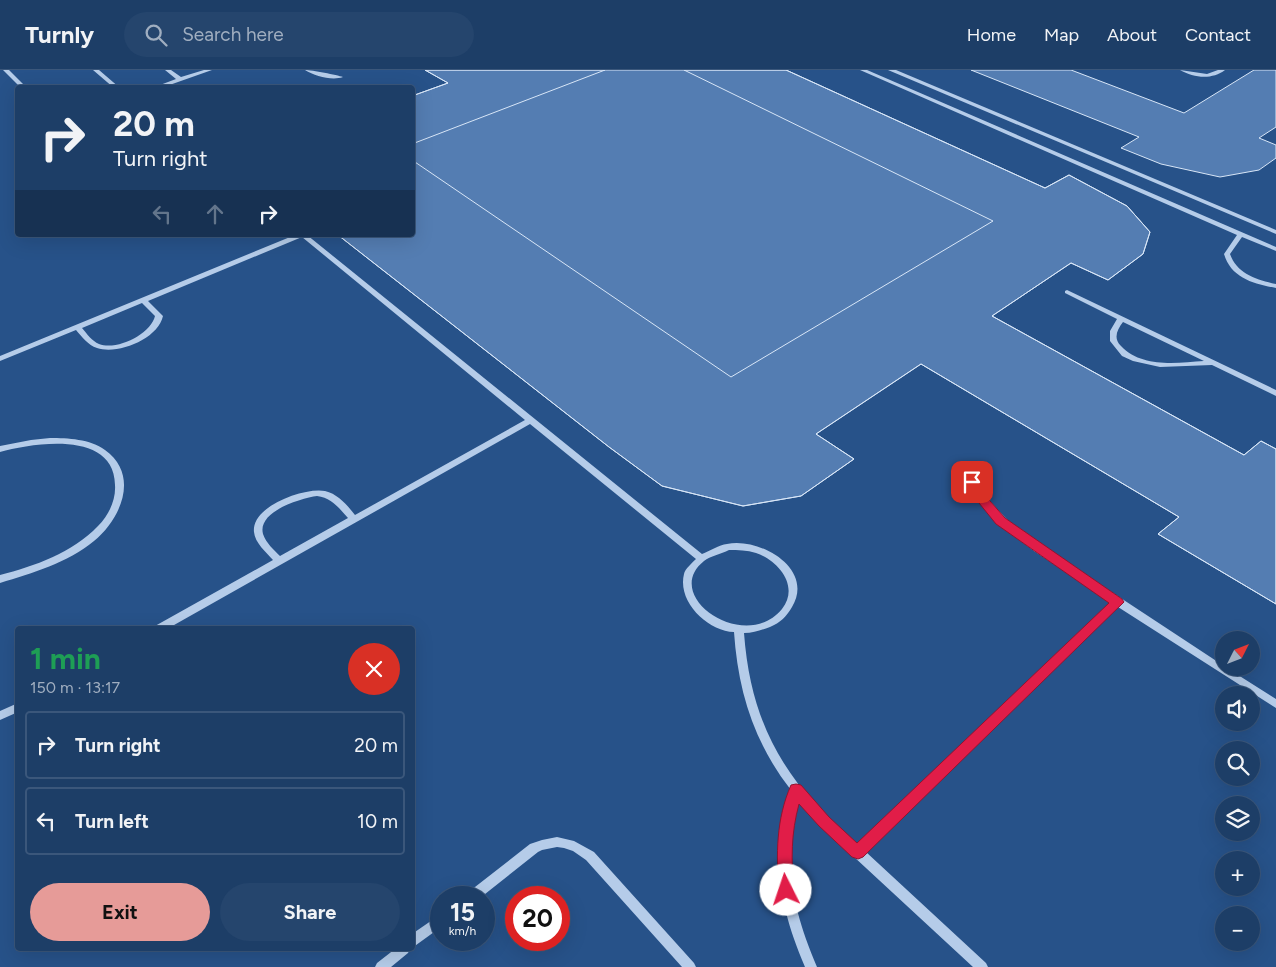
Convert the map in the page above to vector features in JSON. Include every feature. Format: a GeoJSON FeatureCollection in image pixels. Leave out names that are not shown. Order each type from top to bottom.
{"type":"FeatureCollection","features":[{"type":"Feature","properties":{"kind":"street"},"geometry":{"type":"LineString","coordinates":[[6,70],[22,85]]}},
{"type":"Feature","properties":{"kind":"street"},"geometry":{"type":"LineString","coordinates":[[96,70],[114,85]]}},
{"type":"Feature","properties":{"kind":"street"},"geometry":{"type":"LineString","coordinates":[[168,70],[180,79]]}},
{"type":"Feature","properties":{"kind":"street"},"geometry":{"type":"LineString","coordinates":[[163,85],[209,70]]}},
{"type":"Feature","properties":{"kind":"street"},"geometry":{"type":"LineString","coordinates":[[308,70],[322,75],[340,77]]}},
{"type":"Feature","properties":{"kind":"street"},"geometry":{"type":"LineString","coordinates":[[863,70],[1276,249]]}},
{"type":"Feature","properties":{"kind":"street"},"geometry":{"type":"LineString","coordinates":[[891,70],[1276,232]]}},
{"type":"Feature","properties":{"kind":"street"},"geometry":{"type":"LineString","coordinates":[[1183,70],[1206,76],[1214,75],[1222,70]]}},
{"type":"Feature","properties":{"kind":"street"},"geometry":{"type":"LineString","coordinates":[[1241,234],[1227,254],[1232,267],[1250,279],[1276,286]]}},
{"type":"Feature","properties":{"kind":"street"},"geometry":{"type":"LineString","coordinates":[[0,359],[297,237]]}},
{"type":"Feature","properties":{"kind":"street"},"geometry":{"type":"LineString","coordinates":[[304,237],[701,558]]}},
{"type":"Feature","properties":{"kind":"street"},"geometry":{"type":"LineString","coordinates":[[1067,292],[1276,393]]}},
{"type":"Feature","properties":{"kind":"street"},"geometry":{"type":"LineString","coordinates":[[77,327],[92,343],[101,347],[111,348],[125,344],[146,335],[160,321],[159,316],[143,300]]}},
{"type":"Feature","properties":{"kind":"street"},"geometry":{"type":"LineString","coordinates":[[1122,318],[1114,328],[1113,340],[1132,358],[1165,365],[1213,363]]}},
{"type":"Feature","properties":{"kind":"street"},"geometry":{"type":"LineString","coordinates":[[163,626],[531,420]]}},
{"type":"Feature","properties":{"kind":"street"},"geometry":{"type":"LineString","coordinates":[[0,449],[42,440],[62,440],[86,444],[100,450],[110,460],[118,472],[120,486],[113,514],[102,527],[83,543],[46,565],[0,579]]}},
{"type":"Feature","properties":{"kind":"street"},"geometry":{"type":"LineString","coordinates":[[972,482],[979,495],[1000,521],[1118,602],[1276,704]]}},
{"type":"Feature","properties":{"kind":"street"},"geometry":{"type":"LineString","coordinates":[[279,561],[261,539],[258,528],[262,519],[272,510],[296,497],[308,493],[324,493],[333,497],[354,519]]}},
{"type":"Feature","properties":{"kind":"street"},"geometry":{"type":"LineString","coordinates":[[728,547],[744,547],[759,550],[773,557],[792,578],[794,591],[791,603],[784,614],[772,623],[756,628],[739,629],[724,626],[710,620],[699,612],[691,601],[687,589],[688,578],[693,567],[701,558],[713,551],[728,547]]}},
{"type":"Feature","properties":{"kind":"street"},"geometry":{"type":"LineString","coordinates":[[858,852],[1118,602]]}},
{"type":"Feature","properties":{"kind":"street"},"geometry":{"type":"LineString","coordinates":[[739,629],[740,659],[746,691],[757,724],[774,757],[796,790],[824,822],[982,967]]}},
{"type":"Feature","properties":{"kind":"street"},"geometry":{"type":"LineString","coordinates":[[0,716],[15,708]]}},
{"type":"Feature","properties":{"kind":"street"},"geometry":{"type":"LineString","coordinates":[[796,790],[787,820],[784,854],[786,890],[795,928],[811,967]]}},
{"type":"Feature","properties":{"kind":"street"},"geometry":{"type":"LineString","coordinates":[[485,886],[534,848],[546,842],[572,843],[590,856],[690,967]]}},
{"type":"Feature","properties":{"kind":"street"},"geometry":{"type":"LineString","coordinates":[[415,940],[430,928]]}},
{"type":"Feature","properties":{"kind":"street"},"geometry":{"type":"LineString","coordinates":[[381,967],[401,951]]}},
{"type":"Feature","properties":{"kind":"building"},"geometry":{"type":"Polygon","coordinates":[[[425,70],[605,70],[415,143],[415,95],[448,83],[425,70]]]}},
{"type":"Feature","properties":{"kind":"building"},"geometry":{"type":"Polygon","coordinates":[[[425,70],[786,70],[1045,188],[1069,175],[1127,206],[1150,232],[1143,254],[1108,280],[1071,263],[992,316],[1244,455],[1261,441],[1276,449],[1276,604],[1158,534],[1179,517],[921,364],[816,434],[854,459],[801,496],[743,506],[662,486],[609,447],[341,237],[415,237],[415,95],[448,83],[425,70]]]}},
{"type":"Feature","properties":{"kind":"building"},"geometry":{"type":"Polygon","coordinates":[[[684,70],[786,70],[1045,188],[1069,175],[1127,206],[1150,232],[1143,254],[1108,280],[1071,263],[992,316],[1244,455],[1261,441],[1276,449],[1276,604],[1158,534],[1179,517],[921,364],[816,434],[854,459],[801,496],[743,506],[662,486],[609,447],[341,237],[415,237],[415,162],[731,377],[993,221],[684,70]]]}},
{"type":"Feature","properties":{"kind":"building"},"geometry":{"type":"Polygon","coordinates":[[[971,70],[1071,70],[1184,113],[1254,70],[1276,70],[1276,127],[1259,138],[1276,145],[1276,158],[1259,170],[1220,177],[1161,164],[1121,148],[1139,137],[971,70]]]}},
{"type":"Feature","properties":{"kind":"route"},"geometry":{"type":"LineString","coordinates":[[786,890],[784,854],[787,820],[796,790],[824,822],[858,852],[1118,602],[1000,521],[988,508],[972,482]]}}]}
